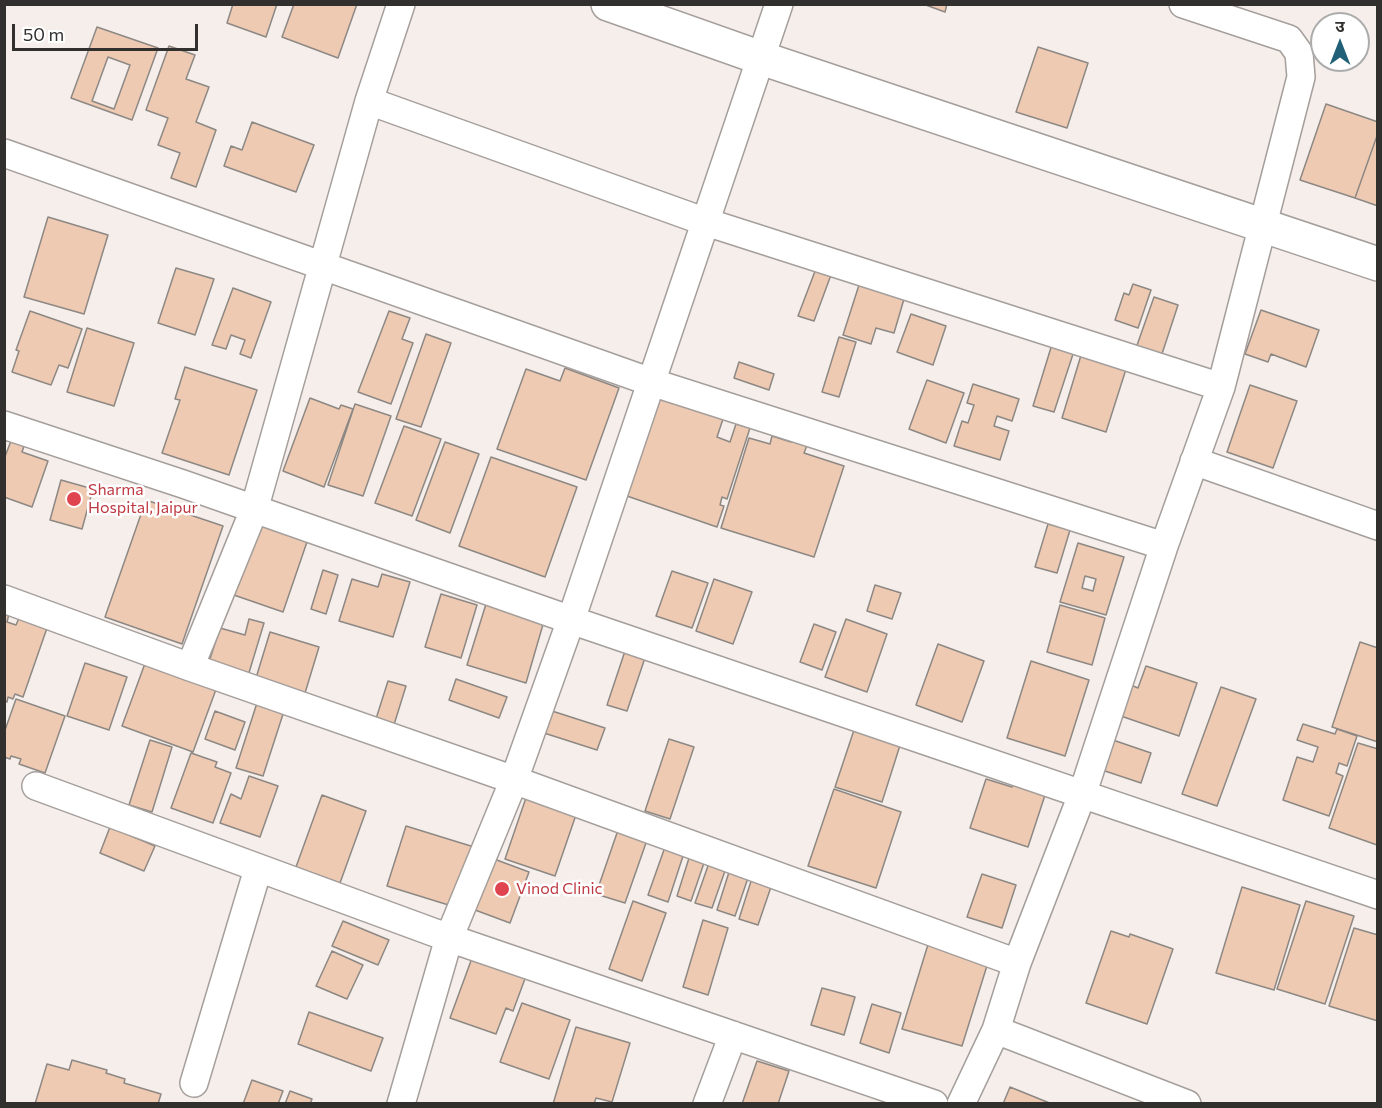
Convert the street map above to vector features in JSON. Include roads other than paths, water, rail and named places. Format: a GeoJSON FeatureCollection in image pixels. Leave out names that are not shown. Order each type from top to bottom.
{"type":"FeatureCollection","features":[{"type":"Feature","properties":{"kind":"street"},"geometry":{"type":"LineString","coordinates":[[190,667],[255,510],[369,101],[401,4]]}},
{"type":"Feature","properties":{"kind":"street"},"geometry":{"type":"LineString","coordinates":[[608,4],[761,58],[1377,264]]}},
{"type":"Feature","properties":{"kind":"street"},"geometry":{"type":"LineString","coordinates":[[400,1104],[449,938],[514,780],[571,620],[779,4]]}},
{"type":"Feature","properties":{"kind":"street"},"geometry":{"type":"LineString","coordinates":[[960,1104],[996,1029],[1017,963],[1082,795],[1164,546],[1221,387],[1300,77],[1299,53],[1289,39],[1183,4]]}},
{"type":"Feature","properties":{"kind":"street"},"geometry":{"type":"LineString","coordinates":[[369,101],[706,222],[1221,387]]}},
{"type":"Feature","properties":{"kind":"street"},"geometry":{"type":"LineString","coordinates":[[4,153],[323,268],[651,382],[1164,546]]}},
{"type":"Feature","properties":{"kind":"street"},"geometry":{"type":"LineString","coordinates":[[4,425],[183,484],[571,620],[1377,895]]}},
{"type":"Feature","properties":{"kind":"street"},"geometry":{"type":"LineString","coordinates":[[1194,461],[1377,526]]}},
{"type":"Feature","properties":{"kind":"street"},"geometry":{"type":"LineString","coordinates":[[4,599],[190,667],[514,780],[1017,963]]}},
{"type":"Feature","properties":{"kind":"street"},"geometry":{"type":"LineString","coordinates":[[36,786],[449,938],[934,1104]]}},
{"type":"Feature","properties":{"kind":"street"},"geometry":{"type":"LineString","coordinates":[[194,1083],[258,869]]}},
{"type":"Feature","properties":{"kind":"street"},"geometry":{"type":"LineString","coordinates":[[996,1029],[1187,1104]]}},
{"type":"Feature","properties":{"kind":"street"},"geometry":{"type":"LineString","coordinates":[[707,1104],[734,1035]]}},
{"type":"Feature","properties":{"kind":"place","name":"Sharma Hospital, Jaipur"},"geometry":{"type":"Point","coordinates":[74,499]}},
{"type":"Feature","properties":{"kind":"place","name":"Vinod Clinic"},"geometry":{"type":"Point","coordinates":[502,889]}}]}
